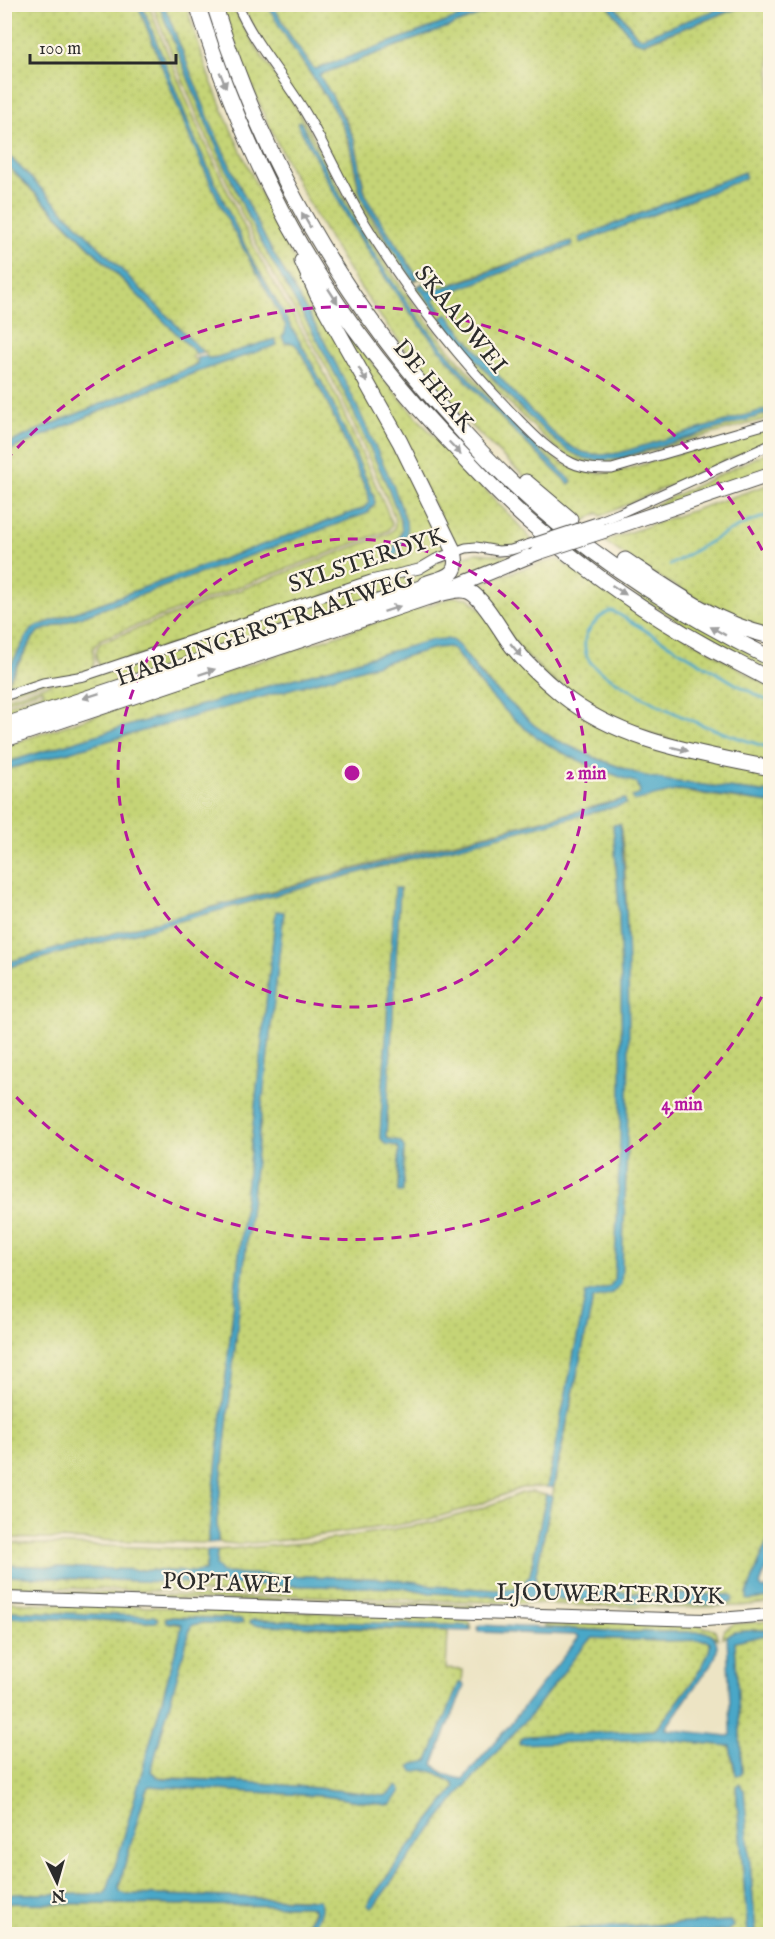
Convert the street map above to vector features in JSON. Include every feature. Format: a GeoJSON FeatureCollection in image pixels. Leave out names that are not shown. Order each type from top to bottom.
{"type":"FeatureCollection","features":[{"type":"Feature","properties":{"kind":"highway","name":"DE HEAK"},"geometry":{"type":"LineString","coordinates":[[197,4],[222,78],[272,191],[302,247],[336,301],[406,394],[498,492],[532,524],[586,567],[704,645],[771,680]]}},
{"type":"Feature","properties":{"kind":"highway","name":"DE HEAK"},"geometry":{"type":"LineString","coordinates":[[214,4],[238,77],[260,130],[304,218],[361,308],[423,389],[480,452],[542,511],[582,542],[663,599],[721,633],[771,658]]}},
{"type":"Feature","properties":{"kind":"highway"},"geometry":{"type":"LineString","coordinates":[[272,191],[317,294],[400,442],[454,552],[455,570],[428,590]]}},
{"type":"Feature","properties":{"kind":"highway"},"geometry":{"type":"LineString","coordinates":[[423,389],[557,509],[609,550],[710,613],[746,630],[771,636]]}},
{"type":"Feature","properties":{"kind":"highway"},"geometry":{"type":"LineString","coordinates":[[428,590],[463,590],[474,594],[530,666],[562,695],[611,725],[632,735],[665,745],[771,768]]}},
{"type":"Feature","properties":{"kind":"main road","name":"HARLINGERSTRAATWEG"},"geometry":{"type":"LineString","coordinates":[[4,740],[428,590],[532,549],[771,475]]}},
{"type":"Feature","properties":{"kind":"main road","name":"HARLINGERSTRAATWEG"},"geometry":{"type":"LineString","coordinates":[[4,725],[428,590]]}},
{"type":"Feature","properties":{"kind":"main road","name":"POPTAWEI"},"geometry":{"type":"LineString","coordinates":[[4,1598],[449,1612]]}},
{"type":"Feature","properties":{"kind":"main road","name":"LJOUWERTERDYK"},"geometry":{"type":"LineString","coordinates":[[449,1612],[706,1620],[771,1615]]}},
{"type":"Feature","properties":{"kind":"street","name":"SKAADWEI"},"geometry":{"type":"LineString","coordinates":[[237,4],[264,54],[306,114],[363,220],[410,291],[447,340],[489,389],[552,451],[573,464],[591,469],[612,469],[771,423]]}},
{"type":"Feature","properties":{"kind":"street"},"geometry":{"type":"LineString","coordinates":[[605,525],[620,513],[771,446]]}},
{"type":"Feature","properties":{"kind":"street","name":"SYLSTERDYK"},"geometry":{"type":"LineString","coordinates":[[4,696],[43,683],[84,676],[371,580],[419,569],[454,552],[476,547],[498,550],[532,549]]}},
{"type":"Feature","properties":{"kind":"green space"},"geometry":{"type":"Polygon","coordinates":[[[5,5],[138,5],[190,138],[226,217],[286,326],[285,343],[292,343],[298,347],[327,402],[369,496],[369,502],[364,508],[35,627],[28,634],[5,676],[5,452],[133,397],[277,344],[275,339],[218,357],[207,358],[205,351],[203,352],[5,152],[5,5]]]}},
{"type":"Feature","properties":{"kind":"green space"},"geometry":{"type":"Polygon","coordinates":[[[142,5],[149,5],[199,130],[236,210],[259,257],[312,349],[337,398],[392,525],[387,531],[101,639],[93,648],[92,670],[5,693],[4,689],[14,686],[13,683],[5,685],[38,632],[368,513],[375,503],[331,400],[249,254],[230,215],[194,137],[142,5]]]}},
{"type":"Feature","properties":{"kind":"green space"},"geometry":{"type":"Polygon","coordinates":[[[153,5],[159,5],[209,130],[244,208],[345,393],[388,487],[401,522],[402,532],[391,555],[395,557],[406,521],[323,339],[268,244],[249,206],[213,129],[164,5],[186,5],[208,74],[279,232],[380,411],[449,550],[418,565],[102,667],[99,666],[96,653],[102,642],[388,534],[395,525],[390,506],[341,396],[262,255],[239,208],[203,129],[153,5]]]}},
{"type":"Feature","properties":{"kind":"green space"},"geometry":{"type":"Polygon","coordinates":[[[221,5],[232,5],[301,116],[344,197],[403,290],[485,390],[533,441],[553,457],[574,469],[608,473],[770,428],[770,441],[601,516],[598,513],[579,524],[508,461],[457,411],[372,305],[312,210],[262,109],[221,5]],[[300,121],[297,123],[344,211],[383,275],[417,322],[479,394],[569,484],[572,481],[480,391],[418,318],[372,250],[300,121]]]}},
{"type":"Feature","properties":{"kind":"green space"},"geometry":{"type":"Polygon","coordinates":[[[242,5],[268,5],[285,36],[342,125],[360,195],[369,214],[388,243],[418,278],[368,201],[352,134],[319,74],[507,5],[608,5],[633,40],[647,42],[747,5],[770,5],[770,186],[766,188],[770,198],[770,408],[619,453],[600,455],[582,452],[563,441],[546,426],[500,379],[447,315],[442,318],[519,407],[578,456],[599,459],[620,458],[770,413],[770,418],[605,464],[578,460],[557,449],[486,379],[414,291],[414,288],[431,278],[430,274],[408,282],[366,218],[263,46],[242,5]],[[744,172],[579,238],[581,242],[745,178],[744,172]],[[571,241],[433,291],[428,291],[422,284],[418,287],[440,309],[434,300],[435,297],[573,245],[571,241]]]}},
{"type":"Feature","properties":{"kind":"green space"},"geometry":{"type":"Polygon","coordinates":[[[273,5],[493,5],[316,69],[289,34],[273,5]]]}},
{"type":"Feature","properties":{"kind":"green space"},"geometry":{"type":"Polygon","coordinates":[[[614,5],[730,5],[642,37],[637,36],[614,5]]]}},
{"type":"Feature","properties":{"kind":"green space"},"geometry":{"type":"Polygon","coordinates":[[[4,163],[197,354],[192,356],[194,360],[198,358],[199,361],[191,367],[5,445],[4,163]]]}},
{"type":"Feature","properties":{"kind":"green space"},"geometry":{"type":"Polygon","coordinates":[[[322,291],[407,406],[532,540],[523,546],[456,548],[322,291]]]}},
{"type":"Feature","properties":{"kind":"green space"},"geometry":{"type":"Polygon","coordinates":[[[770,451],[770,468],[638,517],[636,514],[770,451]]]}},
{"type":"Feature","properties":{"kind":"green space"},"geometry":{"type":"Polygon","coordinates":[[[770,484],[770,631],[748,626],[646,570],[604,541],[770,484]]]}},
{"type":"Feature","properties":{"kind":"green space"},"geometry":{"type":"Polygon","coordinates":[[[584,550],[770,665],[770,672],[697,633],[641,598],[578,552],[584,550]]]}},
{"type":"Feature","properties":{"kind":"green space"},"geometry":{"type":"Polygon","coordinates":[[[477,553],[510,556],[510,559],[459,576],[461,557],[477,553]]]}},
{"type":"Feature","properties":{"kind":"green space"},"geometry":{"type":"Polygon","coordinates":[[[449,558],[446,568],[436,576],[5,720],[4,706],[44,692],[42,689],[5,702],[5,698],[449,558]]]}},
{"type":"Feature","properties":{"kind":"green space"},"geometry":{"type":"Polygon","coordinates":[[[557,559],[770,687],[770,764],[703,751],[613,723],[531,663],[475,588],[501,576],[557,559]]]}},
{"type":"Feature","properties":{"kind":"green space"},"geometry":{"type":"Polygon","coordinates":[[[453,597],[469,598],[585,712],[770,771],[770,793],[670,781],[641,775],[556,740],[534,725],[496,691],[452,640],[392,651],[5,763],[4,746],[453,597]]]}},
{"type":"Feature","properties":{"kind":"green space"},"geometry":{"type":"Polygon","coordinates":[[[435,648],[453,649],[475,679],[516,721],[637,783],[639,795],[686,790],[691,793],[770,803],[770,1534],[747,1594],[750,1600],[770,1598],[770,1603],[670,1608],[5,1586],[5,1576],[407,1588],[430,1593],[673,1604],[728,1603],[730,1595],[558,1590],[538,1588],[536,1584],[536,1574],[593,1299],[621,1284],[627,1158],[629,1031],[626,885],[620,824],[613,825],[621,996],[619,1167],[614,1281],[609,1287],[586,1294],[547,1487],[521,1488],[472,1507],[430,1519],[397,1525],[277,1541],[236,1544],[218,1542],[217,1521],[237,1328],[284,912],[276,911],[208,1543],[5,1538],[5,968],[626,803],[624,799],[400,856],[5,963],[5,770],[435,648]],[[395,888],[380,1137],[399,1149],[398,1192],[400,1141],[388,1139],[386,1136],[400,888],[395,888]]]}},
{"type":"Feature","properties":{"kind":"green space"},"geometry":{"type":"Polygon","coordinates":[[[532,1492],[546,1495],[530,1575],[523,1584],[512,1589],[432,1586],[388,1579],[222,1573],[216,1570],[217,1550],[316,1542],[431,1523],[474,1511],[522,1493],[532,1492]]]}},
{"type":"Feature","properties":{"kind":"green space"},"geometry":{"type":"Polygon","coordinates":[[[5,1543],[195,1549],[207,1551],[207,1561],[204,1571],[195,1572],[5,1565],[5,1543]]]}},
{"type":"Feature","properties":{"kind":"green space"},"geometry":{"type":"Polygon","coordinates":[[[5,1590],[473,1605],[473,1608],[5,1594],[5,1590]]]}},
{"type":"Feature","properties":{"kind":"green space"},"geometry":{"type":"Polygon","coordinates":[[[5,1602],[449,1617],[470,1622],[472,1630],[470,1626],[449,1625],[250,1623],[327,1628],[448,1631],[446,1669],[463,1670],[462,1683],[457,1688],[433,1752],[421,1769],[432,1770],[454,1784],[455,1788],[367,1905],[375,1905],[463,1789],[532,1713],[585,1644],[593,1638],[660,1641],[706,1640],[710,1643],[705,1661],[698,1673],[681,1698],[653,1730],[522,1738],[519,1743],[656,1739],[730,1746],[734,1770],[741,1775],[735,1642],[770,1634],[770,1934],[756,1934],[744,1790],[736,1786],[748,1934],[648,1934],[727,1931],[731,1921],[452,1934],[355,1934],[358,1931],[351,1928],[347,1934],[306,1934],[319,1915],[309,1899],[120,1892],[119,1886],[149,1786],[323,1796],[387,1805],[392,1789],[384,1796],[270,1784],[156,1777],[151,1771],[191,1626],[199,1623],[236,1624],[223,1618],[167,1617],[169,1623],[182,1625],[180,1635],[107,1890],[102,1894],[5,1894],[5,1617],[156,1622],[157,1617],[5,1611],[5,1602]]]}},
{"type":"Feature","properties":{"kind":"green space"},"geometry":{"type":"Polygon","coordinates":[[[556,1621],[698,1625],[715,1630],[718,1639],[705,1632],[631,1632],[544,1627],[556,1621]]]}},
{"type":"Feature","properties":{"kind":"green space"},"geometry":{"type":"Polygon","coordinates":[[[770,1621],[770,1629],[734,1632],[723,1638],[724,1630],[734,1624],[770,1621]]]}},
{"type":"Feature","properties":{"kind":"green space"},"geometry":{"type":"Polygon","coordinates":[[[5,1903],[308,1906],[315,1910],[299,1934],[5,1934],[5,1903]]]}},
{"type":"Feature","properties":{"kind":"water"},"geometry":{"type":"Polygon","coordinates":[[[138,5],[142,5],[194,137],[230,215],[249,254],[331,400],[375,503],[368,513],[38,632],[6,684],[13,683],[14,686],[5,688],[5,676],[28,634],[35,627],[364,508],[369,502],[369,496],[327,402],[297,347],[292,343],[285,343],[282,337],[286,326],[226,217],[190,138],[138,5]]]}},
{"type":"Feature","properties":{"kind":"water"},"geometry":{"type":"Polygon","coordinates":[[[159,5],[164,5],[213,129],[249,206],[350,391],[393,485],[406,521],[407,533],[395,557],[390,555],[402,531],[388,487],[345,393],[244,208],[209,130],[159,5]]]}},
{"type":"Feature","properties":{"kind":"water"},"geometry":{"type":"Polygon","coordinates":[[[268,5],[273,5],[289,34],[316,69],[493,5],[507,5],[319,75],[354,139],[368,201],[418,278],[414,281],[364,203],[352,148],[341,122],[287,39],[268,5]]]}},
{"type":"Feature","properties":{"kind":"water"},"geometry":{"type":"Polygon","coordinates":[[[608,5],[614,5],[637,36],[642,37],[730,5],[747,5],[642,43],[633,40],[608,5]]]}},
{"type":"Feature","properties":{"kind":"water"},"geometry":{"type":"Polygon","coordinates":[[[300,121],[360,231],[420,320],[503,415],[572,481],[569,484],[479,394],[417,322],[370,254],[344,211],[297,123],[300,121]]]}},
{"type":"Feature","properties":{"kind":"water"},"geometry":{"type":"Polygon","coordinates":[[[5,152],[203,352],[197,354],[5,163],[5,152]]]}},
{"type":"Feature","properties":{"kind":"water"},"geometry":{"type":"Polygon","coordinates":[[[744,172],[746,178],[581,243],[579,238],[744,172]]]}},
{"type":"Feature","properties":{"kind":"water"},"geometry":{"type":"Polygon","coordinates":[[[571,241],[573,245],[435,297],[434,300],[441,309],[437,312],[418,287],[422,284],[428,291],[433,291],[571,241]]]}},
{"type":"Feature","properties":{"kind":"water"},"geometry":{"type":"Polygon","coordinates":[[[447,314],[535,415],[563,441],[582,452],[600,455],[619,453],[770,408],[770,413],[620,458],[599,460],[584,458],[556,441],[510,397],[441,318],[447,314]]]}},
{"type":"Feature","properties":{"kind":"water"},"geometry":{"type":"Polygon","coordinates":[[[275,339],[277,345],[194,373],[5,452],[5,445],[191,367],[197,364],[198,358],[205,356],[214,358],[275,339]]]}},
{"type":"Feature","properties":{"kind":"water"},"geometry":{"type":"Polygon","coordinates":[[[432,640],[452,640],[460,647],[484,679],[534,725],[556,740],[641,775],[670,781],[770,793],[770,803],[679,790],[634,801],[632,797],[639,795],[640,791],[637,783],[573,758],[523,727],[497,703],[449,647],[435,648],[5,770],[5,763],[106,732],[432,640]]]}},
{"type":"Feature","properties":{"kind":"water"},"geometry":{"type":"Polygon","coordinates":[[[625,799],[626,804],[402,861],[5,968],[5,963],[73,944],[625,799]]]}},
{"type":"Feature","properties":{"kind":"water"},"geometry":{"type":"Polygon","coordinates":[[[620,824],[629,996],[626,1169],[621,1284],[612,1293],[593,1299],[553,1488],[547,1487],[586,1293],[609,1287],[614,1281],[619,1167],[621,996],[613,825],[620,824]]]}},
{"type":"Feature","properties":{"kind":"water"},"geometry":{"type":"Polygon","coordinates":[[[395,888],[400,888],[386,1136],[388,1139],[400,1141],[404,1147],[403,1192],[398,1192],[399,1149],[397,1146],[385,1144],[380,1137],[395,888]]]}},
{"type":"Feature","properties":{"kind":"water"},"geometry":{"type":"Polygon","coordinates":[[[276,911],[284,912],[237,1328],[217,1521],[218,1542],[208,1543],[276,911]]]}},
{"type":"Feature","properties":{"kind":"water"},"geometry":{"type":"Polygon","coordinates":[[[546,1495],[552,1496],[536,1574],[536,1584],[539,1588],[730,1595],[733,1596],[732,1602],[673,1604],[430,1593],[407,1588],[5,1576],[5,1565],[205,1571],[207,1551],[217,1550],[216,1566],[222,1573],[388,1579],[432,1586],[512,1589],[523,1584],[530,1575],[546,1495]]]}},
{"type":"Feature","properties":{"kind":"water"},"geometry":{"type":"Polygon","coordinates":[[[770,1534],[770,1558],[760,1585],[763,1589],[770,1588],[770,1598],[747,1600],[747,1594],[770,1534]]]}},
{"type":"Feature","properties":{"kind":"water"},"geometry":{"type":"Polygon","coordinates":[[[5,1611],[154,1616],[158,1619],[156,1622],[150,1622],[5,1617],[5,1611]]]}},
{"type":"Feature","properties":{"kind":"water"},"geometry":{"type":"Polygon","coordinates":[[[167,1617],[241,1619],[243,1622],[237,1624],[203,1623],[191,1626],[151,1771],[157,1778],[270,1784],[384,1796],[396,1786],[401,1791],[392,1804],[387,1805],[323,1796],[149,1786],[119,1886],[120,1892],[319,1900],[320,1913],[306,1934],[299,1934],[315,1912],[312,1907],[308,1906],[5,1903],[5,1894],[102,1894],[107,1890],[180,1635],[182,1624],[167,1622],[165,1619],[167,1617]]]}},
{"type":"Feature","properties":{"kind":"water"},"geometry":{"type":"Polygon","coordinates":[[[253,1620],[470,1626],[470,1631],[255,1625],[250,1623],[253,1620]]]}},
{"type":"Feature","properties":{"kind":"water"},"geometry":{"type":"Polygon","coordinates":[[[480,1625],[631,1632],[705,1632],[715,1639],[717,1649],[715,1658],[665,1729],[728,1736],[731,1735],[731,1729],[727,1636],[734,1632],[770,1629],[770,1634],[735,1642],[741,1775],[736,1775],[730,1746],[656,1739],[519,1744],[520,1740],[527,1736],[654,1730],[672,1710],[698,1673],[709,1651],[710,1643],[706,1640],[660,1641],[593,1638],[585,1644],[532,1713],[463,1789],[371,1908],[367,1905],[455,1788],[454,1784],[435,1772],[420,1770],[414,1772],[410,1767],[428,1761],[459,1683],[464,1686],[433,1764],[446,1774],[463,1779],[507,1728],[579,1637],[577,1635],[479,1632],[480,1625]]]}},
{"type":"Feature","properties":{"kind":"water"},"geometry":{"type":"Polygon","coordinates":[[[739,1784],[744,1790],[756,1934],[748,1934],[736,1786],[739,1784]]]}},
{"type":"Feature","properties":{"kind":"water"},"geometry":{"type":"Polygon","coordinates":[[[731,1921],[734,1926],[727,1931],[648,1934],[452,1934],[731,1921]]]}},
{"type":"Feature","properties":{"kind":"waterway"},"geometry":{"type":"LineString","coordinates":[[670,565],[731,530],[770,515]]}},
{"type":"Feature","properties":{"kind":"waterway"},"geometry":{"type":"LineString","coordinates":[[770,702],[613,611],[600,618],[587,634],[585,643],[587,657],[608,677],[679,715],[770,748]]}}]}
